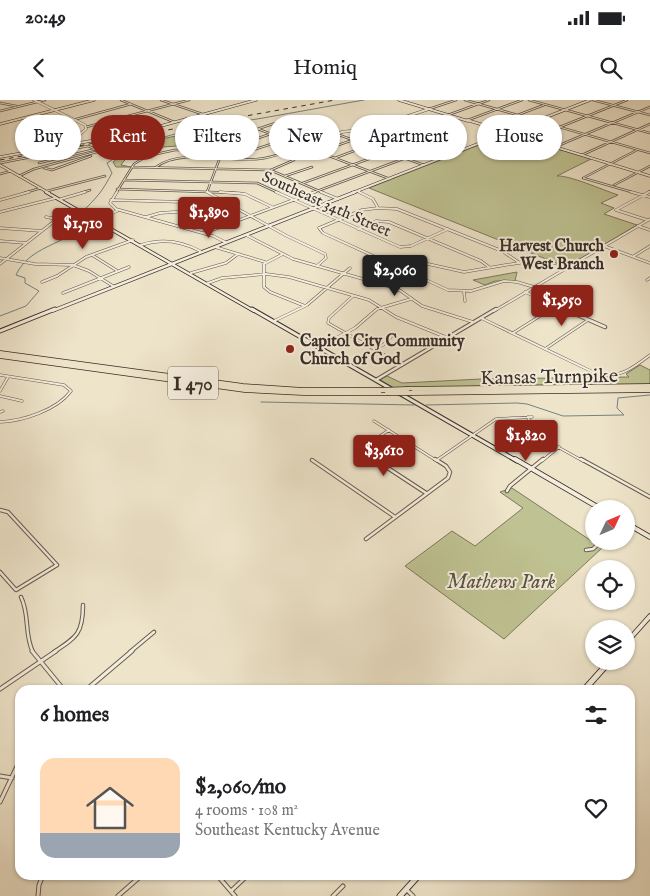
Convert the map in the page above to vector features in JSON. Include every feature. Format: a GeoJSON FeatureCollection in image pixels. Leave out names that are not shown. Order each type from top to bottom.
{"type":"FeatureCollection","features":[{"type":"Feature","properties":{"kind":"highway","name":"Kansas Turnpike"},"geometry":{"type":"LineString","coordinates":[[0,354],[243,386],[310,390],[650,388]]}},
{"type":"Feature","properties":{"kind":"highway","name":"Kansas Turnpike"},"geometry":{"type":"LineString","coordinates":[[0,354],[245,390],[313,394],[650,388]]}},
{"type":"Feature","properties":{"kind":"main road"},"geometry":{"type":"LineString","coordinates":[[53,110],[90,100]]}},
{"type":"Feature","properties":{"kind":"main road"},"geometry":{"type":"LineString","coordinates":[[0,123],[94,100]]}},
{"type":"Feature","properties":{"kind":"main road"},"geometry":{"type":"LineString","coordinates":[[209,115],[256,100]]}},
{"type":"Feature","properties":{"kind":"main road"},"geometry":{"type":"LineString","coordinates":[[399,100],[448,115]]}},
{"type":"Feature","properties":{"kind":"main road"},"geometry":{"type":"LineString","coordinates":[[552,115],[591,100]]}},
{"type":"Feature","properties":{"kind":"main road"},"geometry":{"type":"LineString","coordinates":[[467,120],[477,123]]}},
{"type":"Feature","properties":{"kind":"main road"},"geometry":{"type":"LineString","coordinates":[[81,143],[138,132],[174,122]]}},
{"type":"Feature","properties":{"kind":"main road"},"geometry":{"type":"LineString","coordinates":[[0,332],[172,262],[358,192],[477,144]]}},
{"type":"Feature","properties":{"kind":"main road"},"geometry":{"type":"LineString","coordinates":[[562,149],[650,176]]}},
{"type":"Feature","properties":{"kind":"main road"},"geometry":{"type":"LineString","coordinates":[[0,157],[15,154]]}},
{"type":"Feature","properties":{"kind":"main road"},"geometry":{"type":"LineString","coordinates":[[0,165],[585,500]]}},
{"type":"Feature","properties":{"kind":"main road"},"geometry":{"type":"LineString","coordinates":[[635,528],[650,537]]}},
{"type":"Feature","properties":{"kind":"main road"},"geometry":{"type":"LineString","coordinates":[[635,632],[650,616]]}},
{"type":"Feature","properties":{"kind":"main road"},"geometry":{"type":"LineString","coordinates":[[588,685],[602,670]]}},
{"type":"Feature","properties":{"kind":"main road"},"geometry":{"type":"LineString","coordinates":[[400,896],[414,880]]}},
{"type":"Feature","properties":{"kind":"street"},"geometry":{"type":"LineString","coordinates":[[34,100],[63,115]]}},
{"type":"Feature","properties":{"kind":"street"},"geometry":{"type":"LineString","coordinates":[[0,111],[45,100]]}},
{"type":"Feature","properties":{"kind":"street"},"geometry":{"type":"LineString","coordinates":[[120,100],[174,122]]}},
{"type":"Feature","properties":{"kind":"street"},"geometry":{"type":"LineString","coordinates":[[162,100],[203,115]]}},
{"type":"Feature","properties":{"kind":"street"},"geometry":{"type":"LineString","coordinates":[[81,133],[86,127],[189,100]]}},
{"type":"Feature","properties":{"kind":"street"},"geometry":{"type":"LineString","coordinates":[[340,133],[372,128],[456,100]]}},
{"type":"Feature","properties":{"kind":"street"},"geometry":{"type":"LineString","coordinates":[[465,100],[516,115],[545,104]]}},
{"type":"Feature","properties":{"kind":"street"},"geometry":{"type":"LineString","coordinates":[[448,115],[489,100]]}},
{"type":"Feature","properties":{"kind":"street"},"geometry":{"type":"LineString","coordinates":[[467,120],[522,100]]}},
{"type":"Feature","properties":{"kind":"street"},"geometry":{"type":"LineString","coordinates":[[529,100],[650,133]]}},
{"type":"Feature","properties":{"kind":"street"},"geometry":{"type":"LineString","coordinates":[[591,100],[650,115]]}},
{"type":"Feature","properties":{"kind":"street"},"geometry":{"type":"LineString","coordinates":[[562,126],[627,100]]}},
{"type":"Feature","properties":{"kind":"street"},"geometry":{"type":"LineString","coordinates":[[0,103],[17,107]]}},
{"type":"Feature","properties":{"kind":"street"},"geometry":{"type":"LineString","coordinates":[[81,118],[131,104]]}},
{"type":"Feature","properties":{"kind":"street"},"geometry":{"type":"LineString","coordinates":[[562,144],[650,106]]}},
{"type":"Feature","properties":{"kind":"street"},"geometry":{"type":"LineString","coordinates":[[81,124],[86,127]]}},
{"type":"Feature","properties":{"kind":"street"},"geometry":{"type":"LineString","coordinates":[[582,155],[650,124]]}},
{"type":"Feature","properties":{"kind":"street"},"geometry":{"type":"LineString","coordinates":[[562,128],[650,153]]}},
{"type":"Feature","properties":{"kind":"street"},"geometry":{"type":"LineString","coordinates":[[175,150],[161,152],[142,158],[132,167],[117,189],[111,200],[111,206],[118,210],[202,233],[225,242]]}},
{"type":"Feature","properties":{"kind":"street"},"geometry":{"type":"LineString","coordinates":[[638,150],[609,163],[583,178],[650,197]]}},
{"type":"Feature","properties":{"kind":"street"},"geometry":{"type":"LineString","coordinates":[[43,167],[50,170],[91,155]]}},
{"type":"Feature","properties":{"kind":"street"},"geometry":{"type":"LineString","coordinates":[[156,167],[160,163],[175,159]]}},
{"type":"Feature","properties":{"kind":"street"},"geometry":{"type":"LineString","coordinates":[[0,165],[19,160]]}},
{"type":"Feature","properties":{"kind":"street"},"geometry":{"type":"LineString","coordinates":[[39,163],[47,160]]}},
{"type":"Feature","properties":{"kind":"street"},"geometry":{"type":"LineString","coordinates":[[20,176],[43,167],[71,160]]}},
{"type":"Feature","properties":{"kind":"street"},"geometry":{"type":"LineString","coordinates":[[206,191],[218,160]]}},
{"type":"Feature","properties":{"kind":"street"},"geometry":{"type":"LineString","coordinates":[[270,170],[294,160]]}},
{"type":"Feature","properties":{"kind":"street"},"geometry":{"type":"LineString","coordinates":[[340,160],[390,179]]}},
{"type":"Feature","properties":{"kind":"street"},"geometry":{"type":"LineString","coordinates":[[302,183],[366,160]]}},
{"type":"Feature","properties":{"kind":"street"},"geometry":{"type":"LineString","coordinates":[[202,233],[401,160]]}},
{"type":"Feature","properties":{"kind":"street"},"geometry":{"type":"LineString","coordinates":[[407,160],[424,165]]}},
{"type":"Feature","properties":{"kind":"street"},"geometry":{"type":"LineString","coordinates":[[613,185],[650,166]]}},
{"type":"Feature","properties":{"kind":"street"},"geometry":{"type":"LineString","coordinates":[[132,167],[270,170],[338,199]]}},
{"type":"Feature","properties":{"kind":"street"},"geometry":{"type":"LineString","coordinates":[[285,176],[312,167]]}},
{"type":"Feature","properties":{"kind":"street"},"geometry":{"type":"LineString","coordinates":[[0,174],[11,171]]}},
{"type":"Feature","properties":{"kind":"street"},"geometry":{"type":"LineString","coordinates":[[46,191],[105,176]]}},
{"type":"Feature","properties":{"kind":"street","name":"Southeast 34th Street"},"geometry":{"type":"LineString","coordinates":[[124,180],[257,183],[336,220],[402,247],[412,246],[428,238]]}},
{"type":"Feature","properties":{"kind":"street"},"geometry":{"type":"LineString","coordinates":[[0,200],[41,188]]}},
{"type":"Feature","properties":{"kind":"street"},"geometry":{"type":"LineString","coordinates":[[117,189],[239,192],[273,208]]}},
{"type":"Feature","properties":{"kind":"street"},"geometry":{"type":"LineString","coordinates":[[0,212],[90,190]]}},
{"type":"Feature","properties":{"kind":"street"},"geometry":{"type":"LineString","coordinates":[[649,220],[616,210],[650,190]]}},
{"type":"Feature","properties":{"kind":"street"},"geometry":{"type":"LineString","coordinates":[[206,191],[209,195],[270,225],[287,236],[326,254],[326,258],[317,266]]}},
{"type":"Feature","properties":{"kind":"street"},"geometry":{"type":"LineString","coordinates":[[358,192],[373,200],[378,208]]}},
{"type":"Feature","properties":{"kind":"street"},"geometry":{"type":"LineString","coordinates":[[111,200],[191,204],[229,224]]}},
{"type":"Feature","properties":{"kind":"street"},"geometry":{"type":"LineString","coordinates":[[520,263],[506,253],[405,211],[378,208],[360,210],[321,226],[319,229],[323,233],[443,289],[464,292],[504,282],[521,283],[534,287]]}},
{"type":"Feature","properties":{"kind":"street"},"geometry":{"type":"LineString","coordinates":[[0,264],[57,219],[80,210]]}},
{"type":"Feature","properties":{"kind":"street"},"geometry":{"type":"LineString","coordinates":[[96,220],[118,210]]}},
{"type":"Feature","properties":{"kind":"street"},"geometry":{"type":"LineString","coordinates":[[146,218],[161,212],[194,212],[204,210]]}},
{"type":"Feature","properties":{"kind":"street"},"geometry":{"type":"LineString","coordinates":[[46,217],[57,219]]}},
{"type":"Feature","properties":{"kind":"street"},"geometry":{"type":"LineString","coordinates":[[376,380],[649,220]]}},
{"type":"Feature","properties":{"kind":"street"},"geometry":{"type":"LineString","coordinates":[[358,229],[382,221],[390,222],[481,261],[490,268]]}},
{"type":"Feature","properties":{"kind":"street"},"geometry":{"type":"LineString","coordinates":[[638,226],[650,230]]}},
{"type":"Feature","properties":{"kind":"street"},"geometry":{"type":"LineString","coordinates":[[0,228],[42,231]]}},
{"type":"Feature","properties":{"kind":"street"},"geometry":{"type":"LineString","coordinates":[[428,238],[448,229]]}},
{"type":"Feature","properties":{"kind":"street"},"geometry":{"type":"LineString","coordinates":[[245,234],[283,254],[317,266],[385,285],[401,291],[422,306],[474,323]]}},
{"type":"Feature","properties":{"kind":"street"},"geometry":{"type":"LineString","coordinates":[[42,282],[57,277],[73,265],[92,255],[133,240]]}},
{"type":"Feature","properties":{"kind":"street"},"geometry":{"type":"LineString","coordinates":[[141,245],[154,240],[165,240],[200,251]]}},
{"type":"Feature","properties":{"kind":"street"},"geometry":{"type":"LineString","coordinates":[[0,241],[26,243]]}},
{"type":"Feature","properties":{"kind":"street"},"geometry":{"type":"LineString","coordinates":[[214,246],[266,262]]}},
{"type":"Feature","properties":{"kind":"street"},"geometry":{"type":"LineString","coordinates":[[604,246],[650,263]]}},
{"type":"Feature","properties":{"kind":"street"},"geometry":{"type":"LineString","coordinates":[[634,257],[650,246]]}},
{"type":"Feature","properties":{"kind":"street"},"geometry":{"type":"LineString","coordinates":[[191,273],[226,263],[238,254]]}},
{"type":"Feature","properties":{"kind":"street"},"geometry":{"type":"LineString","coordinates":[[283,254],[263,265],[264,286],[267,290],[305,306]]}},
{"type":"Feature","properties":{"kind":"street"},"geometry":{"type":"LineString","coordinates":[[92,255],[117,270]]}},
{"type":"Feature","properties":{"kind":"street"},"geometry":{"type":"LineString","coordinates":[[0,258],[35,264],[73,265],[89,271],[113,286]]}},
{"type":"Feature","properties":{"kind":"street"},"geometry":{"type":"LineString","coordinates":[[385,285],[407,272],[427,264],[458,272],[542,261],[565,269]]}},
{"type":"Feature","properties":{"kind":"street"},"geometry":{"type":"LineString","coordinates":[[63,293],[117,270],[129,267]]}},
{"type":"Feature","properties":{"kind":"street"},"geometry":{"type":"LineString","coordinates":[[274,321],[305,306],[350,268]]}},
{"type":"Feature","properties":{"kind":"street"},"geometry":{"type":"LineString","coordinates":[[208,283],[222,278],[264,274],[286,276],[369,300],[396,317],[430,329],[448,338]]}},
{"type":"Feature","properties":{"kind":"street"},"geometry":{"type":"LineString","coordinates":[[464,292],[465,301]]}},
{"type":"Feature","properties":{"kind":"street"},"geometry":{"type":"LineString","coordinates":[[525,292],[605,327]]}},
{"type":"Feature","properties":{"kind":"street"},"geometry":{"type":"LineString","coordinates":[[354,296],[328,320],[330,324],[402,365]]}},
{"type":"Feature","properties":{"kind":"street"},"geometry":{"type":"LineString","coordinates":[[320,347],[347,333],[381,307],[411,299]]}},
{"type":"Feature","properties":{"kind":"street"},"geometry":{"type":"LineString","coordinates":[[512,333],[556,306]]}},
{"type":"Feature","properties":{"kind":"street"},"geometry":{"type":"LineString","coordinates":[[481,318],[599,374],[613,376],[629,371],[650,355]]}},
{"type":"Feature","properties":{"kind":"street"},"geometry":{"type":"LineString","coordinates":[[544,348],[588,320]]}},
{"type":"Feature","properties":{"kind":"street"},"geometry":{"type":"LineString","coordinates":[[374,349],[383,345],[391,337]]}},
{"type":"Feature","properties":{"kind":"street"},"geometry":{"type":"LineString","coordinates":[[0,376],[64,385],[69,387],[71,392],[66,399],[20,420],[0,422]]}},
{"type":"Feature","properties":{"kind":"street"},"geometry":{"type":"LineString","coordinates":[[0,391],[8,377]]}},
{"type":"Feature","properties":{"kind":"street"},"geometry":{"type":"LineString","coordinates":[[0,396],[22,401]]}},
{"type":"Feature","properties":{"kind":"street"},"geometry":{"type":"LineString","coordinates":[[528,417],[535,434],[650,497]]}},
{"type":"Feature","properties":{"kind":"street"},"geometry":{"type":"LineString","coordinates":[[437,460],[499,418],[532,417]]}},
{"type":"Feature","properties":{"kind":"street"},"geometry":{"type":"LineString","coordinates":[[366,539],[450,474],[448,468],[437,460],[374,421]]}},
{"type":"Feature","properties":{"kind":"street"},"geometry":{"type":"LineString","coordinates":[[389,430],[361,450],[426,494]]}},
{"type":"Feature","properties":{"kind":"street"},"geometry":{"type":"LineString","coordinates":[[507,491],[559,447]]}},
{"type":"Feature","properties":{"kind":"street"},"geometry":{"type":"LineString","coordinates":[[312,460],[395,517]]}},
{"type":"Feature","properties":{"kind":"street"},"geometry":{"type":"LineString","coordinates":[[0,510],[8,512],[57,565],[16,590],[0,572]]}},
{"type":"Feature","properties":{"kind":"street"},"geometry":{"type":"LineString","coordinates":[[21,597],[26,612],[29,644],[60,685]]}},
{"type":"Feature","properties":{"kind":"street"},"geometry":{"type":"LineString","coordinates":[[0,690],[77,636],[83,623],[84,605]]}},
{"type":"Feature","properties":{"kind":"street"},"geometry":{"type":"LineString","coordinates":[[92,685],[154,632]]}},
{"type":"Feature","properties":{"kind":"street"},"geometry":{"type":"LineString","coordinates":[[0,802],[15,771]]}},
{"type":"Feature","properties":{"kind":"street"},"geometry":{"type":"LineString","coordinates":[[0,776],[12,778]]}},
{"type":"Feature","properties":{"kind":"street"},"geometry":{"type":"LineString","coordinates":[[38,896],[41,880]]}},
{"type":"Feature","properties":{"kind":"street"},"geometry":{"type":"LineString","coordinates":[[118,896],[136,880]]}},
{"type":"Feature","properties":{"kind":"street"},"geometry":{"type":"LineString","coordinates":[[221,880],[235,896]]}},
{"type":"Feature","properties":{"kind":"street"},"geometry":{"type":"LineString","coordinates":[[231,891],[243,880]]}},
{"type":"Feature","properties":{"kind":"street"},"geometry":{"type":"LineString","coordinates":[[334,896],[343,886]]}},
{"type":"Feature","properties":{"kind":"street"},"geometry":{"type":"LineString","coordinates":[[406,889],[413,896]]}},
{"type":"Feature","properties":{"kind":"green space"},"geometry":{"type":"Polygon","coordinates":[[[175,137],[175,146],[165,147],[165,139],[175,137]]]}},
{"type":"Feature","properties":{"kind":"green space"},"geometry":{"type":"Polygon","coordinates":[[[477,146],[477,160],[562,160],[562,150],[591,159],[557,176],[578,180],[618,195],[601,203],[614,208],[604,214],[637,225],[566,267],[369,188],[441,160],[467,160],[467,150],[477,146]]]}},
{"type":"Feature","properties":{"kind":"green space"},"geometry":{"type":"Polygon","coordinates":[[[125,160],[121,165],[131,167],[116,167],[113,162],[125,160]]]}},
{"type":"Feature","properties":{"kind":"green space"},"geometry":{"type":"Polygon","coordinates":[[[517,272],[515,281],[495,281],[485,285],[473,280],[517,272]]]}},
{"type":"Feature","properties":{"kind":"green space"},"geometry":{"type":"Polygon","coordinates":[[[640,365],[650,370],[650,385],[394,388],[380,380],[387,376],[402,383],[481,379],[629,377],[626,374],[640,365]]]}},
{"type":"Feature","properties":{"kind":"green space","name":"Mathews Park"},"geometry":{"type":"Polygon","coordinates":[[[512,488],[585,537],[585,550],[600,550],[589,560],[585,560],[585,564],[504,639],[405,566],[452,531],[475,546],[523,508],[500,492],[512,488]]]}},
{"type":"Feature","properties":{"kind":"waterway"},"geometry":{"type":"LineString","coordinates":[[0,316],[26,306],[39,291],[25,283],[25,278],[16,275],[20,267],[46,247],[69,236],[77,218],[101,192],[112,173],[107,163],[143,144],[182,132],[364,100]]}},
{"type":"Feature","properties":{"kind":"waterway"},"geometry":{"type":"LineString","coordinates":[[426,405],[517,403],[527,404],[563,416],[624,415],[617,408],[618,398],[650,395]]}},
{"type":"Feature","properties":{"kind":"waterway"},"geometry":{"type":"LineString","coordinates":[[261,402],[414,405]]}},
{"type":"Feature","properties":{"kind":"railway"},"geometry":{"type":"LineString","coordinates":[[0,160],[335,100]]}},
{"type":"Feature","properties":{"kind":"place","name":"Harvest Church West Branch"},"geometry":{"type":"Point","coordinates":[614,254]}},
{"type":"Feature","properties":{"kind":"place","name":"Capitol City Community Church of God"},"geometry":{"type":"Point","coordinates":[290,349]}}]}
